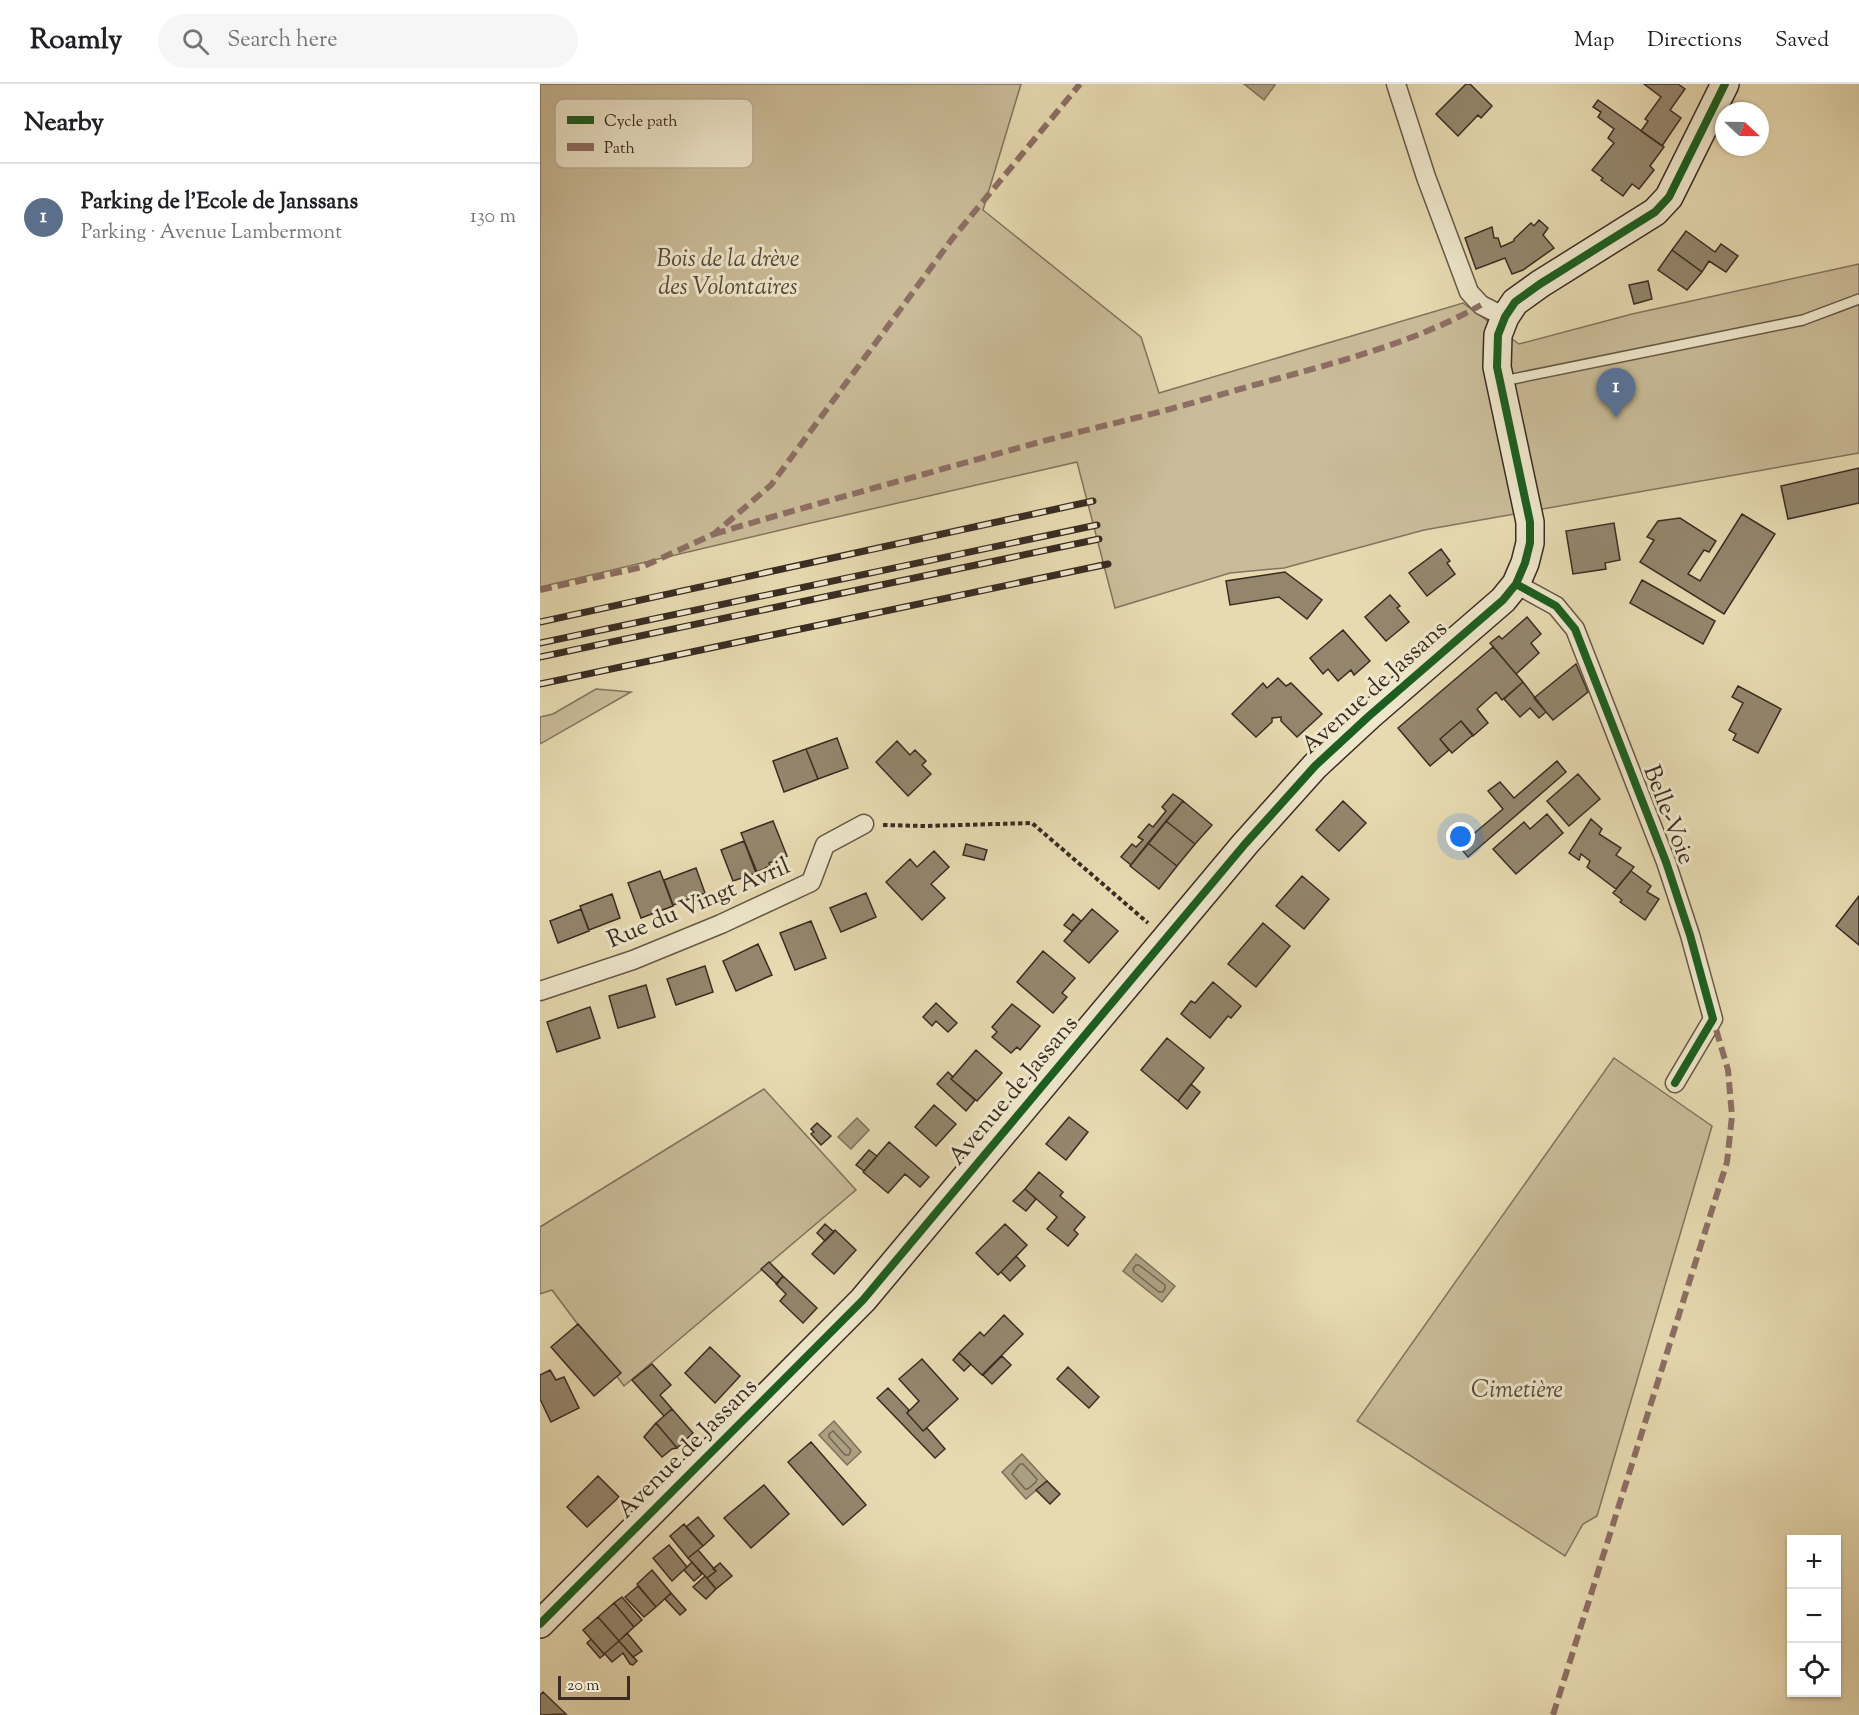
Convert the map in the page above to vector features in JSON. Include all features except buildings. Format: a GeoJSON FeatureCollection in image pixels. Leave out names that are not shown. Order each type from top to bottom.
{"type":"FeatureCollection","features":[{"type":"Feature","properties":{"kind":"street"},"geometry":{"type":"LineString","coordinates":[[1396,84],[1426,177],[1469,292],[1481,305],[1505,317]]}},
{"type":"Feature","properties":{"kind":"street"},"geometry":{"type":"LineString","coordinates":[[1516,584],[1530,543],[1530,522],[1499,382],[1497,347],[1505,317],[1515,302],[1540,284],[1655,212],[1669,197],[1725,84]]}},
{"type":"Feature","properties":{"kind":"street","name":"Avenue de Jassans"},"geometry":{"type":"LineString","coordinates":[[540,1624],[863,1300],[1245,844],[1315,766],[1486,615],[1516,584]]}},
{"type":"Feature","properties":{"kind":"street","name":"Belle-Voie"},"geometry":{"type":"LineString","coordinates":[[1516,584],[1557,606],[1575,629],[1681,906],[1713,1019],[1675,1083]]}},
{"type":"Feature","properties":{"kind":"street","name":"Rue du Vingt Avril"},"geometry":{"type":"LineString","coordinates":[[540,991],[633,960],[721,924],[811,882],[825,845],[864,824]]}},
{"type":"Feature","properties":{"kind":"lane"},"geometry":{"type":"LineString","coordinates":[[1499,382],[1803,320],[1859,299]]}},
{"type":"Feature","properties":{"kind":"path"},"geometry":{"type":"LineString","coordinates":[[864,824],[925,826],[1032,823],[1166,939]]}},
{"type":"Feature","properties":{"kind":"green space","name":"Bois de la drève des Volontaires"},"geometry":{"type":"Polygon","coordinates":[[[540,84],[1021,84],[983,210],[1141,337],[1159,393],[1463,303],[1519,344],[1632,314],[1859,264],[1859,453],[1424,530],[1284,568],[1230,573],[1115,608],[1077,462],[540,587],[540,84]]]}},
{"type":"Feature","properties":{"kind":"green space"},"geometry":{"type":"Polygon","coordinates":[[[596,689],[631,692],[540,744],[540,717],[553,714],[596,689]]]}},
{"type":"Feature","properties":{"kind":"green space","name":"Cimetière"},"geometry":{"type":"Polygon","coordinates":[[[1614,1058],[1712,1126],[1597,1516],[1583,1524],[1565,1556],[1357,1421],[1614,1058]]]}},
{"type":"Feature","properties":{"kind":"green space"},"geometry":{"type":"Polygon","coordinates":[[[764,1089],[856,1190],[624,1386],[552,1290],[540,1294],[540,1227],[764,1089]]]}},
{"type":"Feature","properties":{"kind":"water"},"geometry":{"type":"Polygon","coordinates":[[[1244,84],[1274,84],[1275,85],[1264,100],[1244,84]]]}},
{"type":"Feature","properties":{"kind":"water"},"geometry":{"type":"Polygon","coordinates":[[[857,1118],[869,1130],[851,1149],[838,1137],[857,1118]]]}},
{"type":"Feature","properties":{"kind":"water"},"geometry":{"type":"Polygon","coordinates":[[[1136,1254],[1175,1286],[1162,1302],[1123,1271],[1136,1254]]]}},
{"type":"Feature","properties":{"kind":"water"},"geometry":{"type":"Polygon","coordinates":[[[834,1421],[861,1452],[847,1465],[819,1435],[834,1421]]]}},
{"type":"Feature","properties":{"kind":"water"},"geometry":{"type":"Polygon","coordinates":[[[1022,1454],[1047,1481],[1026,1499],[1002,1472],[1022,1454]]]}},
{"type":"Feature","properties":{"kind":"railway"},"geometry":{"type":"LineString","coordinates":[[540,622],[1093,501]]}},
{"type":"Feature","properties":{"kind":"railway"},"geometry":{"type":"LineString","coordinates":[[540,643],[1097,525]]}},
{"type":"Feature","properties":{"kind":"railway"},"geometry":{"type":"LineString","coordinates":[[540,657],[1099,539]]}},
{"type":"Feature","properties":{"kind":"railway"},"geometry":{"type":"LineString","coordinates":[[540,684],[1108,564]]}},
{"type":"Feature","properties":{"kind":"marked path"},"geometry":{"type":"LineString","coordinates":[[540,590],[642,567],[714,534],[771,485],[952,239],[1080,84]]}},
{"type":"Feature","properties":{"kind":"marked path"},"geometry":{"type":"LineString","coordinates":[[714,534],[1036,443],[1171,409],[1352,358],[1418,335],[1481,305]]}},
{"type":"Feature","properties":{"kind":"marked path"},"geometry":{"type":"LineString","coordinates":[[1553,1715],[1727,1162],[1732,1116],[1728,1070],[1713,1019]]}},
{"type":"Feature","properties":{"kind":"cycle path"},"geometry":{"type":"LineString","coordinates":[[540,1624],[863,1300],[1245,844],[1315,766],[1503,600],[1516,584],[1530,543],[1530,522],[1497,367],[1498,335],[1505,317],[1515,302],[1540,284],[1655,212],[1669,197],[1725,84]]}},
{"type":"Feature","properties":{"kind":"cycle path"},"geometry":{"type":"LineString","coordinates":[[1516,584],[1556,606],[1575,629],[1666,862],[1690,935],[1713,1019],[1675,1083]]}},
{"type":"Feature","properties":{"kind":"place","name":"Parking de l'Ecole de Janssans"},"geometry":{"type":"Point","coordinates":[1616,418]}}]}
